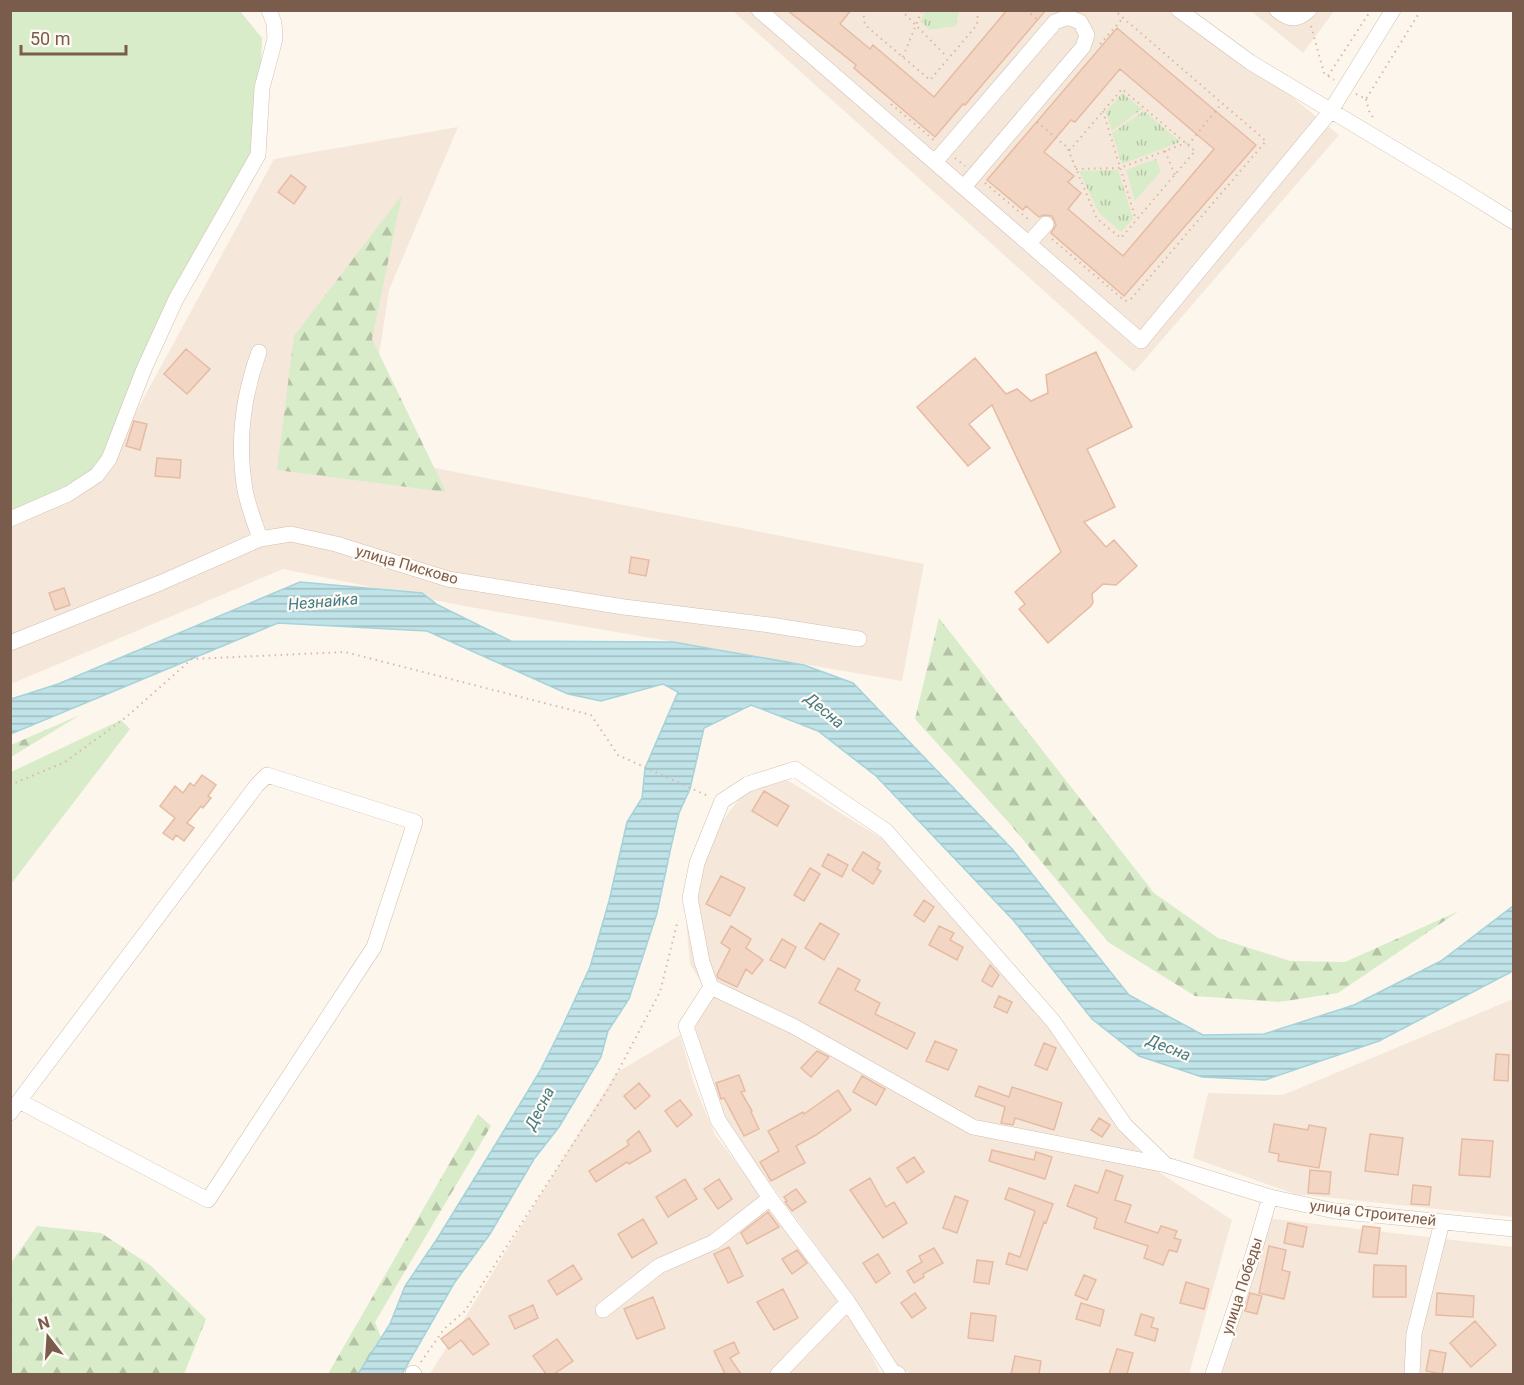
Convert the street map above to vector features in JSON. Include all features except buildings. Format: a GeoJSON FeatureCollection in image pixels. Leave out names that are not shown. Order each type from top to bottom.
{"type":"FeatureCollection","features":[{"type":"Feature","properties":{"kind":"street"},"geometry":{"type":"LineString","coordinates":[[10,519],[68,494],[97,475],[109,459],[144,369],[176,298],[258,155],[262,88],[275,39],[274,23],[269,10]]}},
{"type":"Feature","properties":{"kind":"street"},"geometry":{"type":"LineString","coordinates":[[759,10],[1141,341],[1330,112],[1393,10]]}},
{"type":"Feature","properties":{"kind":"street"},"geometry":{"type":"LineString","coordinates":[[1179,10],[1250,62],[1514,222]]}},
{"type":"Feature","properties":{"kind":"street"},"geometry":{"type":"LineString","coordinates":[[1277,10],[1287,18],[1294,19],[1301,17],[1309,10]]}},
{"type":"Feature","properties":{"kind":"street"},"geometry":{"type":"LineString","coordinates":[[935,162],[1055,22],[1068,17],[1080,22],[1087,35],[1083,47],[964,187]]}},
{"type":"Feature","properties":{"kind":"street"},"geometry":{"type":"LineString","coordinates":[[1029,243],[1043,227]]}},
{"type":"Feature","properties":{"kind":"street"},"geometry":{"type":"LineString","coordinates":[[259,352],[251,374],[241,427],[245,490],[260,539]]}},
{"type":"Feature","properties":{"kind":"street","name":"улица Писково"},"geometry":{"type":"LineString","coordinates":[[10,644],[160,583],[260,539],[291,534],[336,544],[448,579],[624,607],[770,625],[859,639]]}},
{"type":"Feature","properties":{"kind":"street"},"geometry":{"type":"LineString","coordinates":[[898,1374],[892,1371],[848,1302],[770,1198],[718,1120],[686,1026],[711,987],[702,962],[690,898],[697,863],[722,801],[748,784],[795,769],[886,831],[1053,1021],[1125,1125],[1166,1165]]}},
{"type":"Feature","properties":{"kind":"street"},"geometry":{"type":"LineString","coordinates":[[267,775],[415,822],[374,947],[208,1200],[15,1107],[257,785],[267,775]]}},
{"type":"Feature","properties":{"kind":"street","name":"улица Строителей"},"geometry":{"type":"LineString","coordinates":[[711,987],[793,1026],[973,1127],[1166,1165],[1270,1197],[1335,1211],[1514,1229]]}},
{"type":"Feature","properties":{"kind":"street","name":"улица Победы"},"geometry":{"type":"LineString","coordinates":[[1213,1374],[1270,1197]]}},
{"type":"Feature","properties":{"kind":"street"},"geometry":{"type":"LineString","coordinates":[[603,1310],[658,1266],[714,1242],[770,1198]]}},
{"type":"Feature","properties":{"kind":"street"},"geometry":{"type":"LineString","coordinates":[[1412,1374],[1414,1334],[1442,1222]]}},
{"type":"Feature","properties":{"kind":"street"},"geometry":{"type":"LineString","coordinates":[[778,1374],[848,1302]]}},
{"type":"Feature","properties":{"kind":"path"},"geometry":{"type":"LineString","coordinates":[[862,10],[865,25],[930,80],[977,25],[978,10]]}},
{"type":"Feature","properties":{"kind":"path"},"geometry":{"type":"LineString","coordinates":[[900,10],[948,58]]}},
{"type":"Feature","properties":{"kind":"path"},"geometry":{"type":"LineString","coordinates":[[903,57],[922,10]]}},
{"type":"Feature","properties":{"kind":"path"},"geometry":{"type":"LineString","coordinates":[[1026,10],[1040,22]]}},
{"type":"Feature","properties":{"kind":"path"},"geometry":{"type":"LineString","coordinates":[[891,103],[975,174],[1043,227],[1125,301],[1131,299],[1266,141],[1114,10]]}},
{"type":"Feature","properties":{"kind":"path"},"geometry":{"type":"LineString","coordinates":[[1328,76],[1371,10]]}},
{"type":"Feature","properties":{"kind":"path"},"geometry":{"type":"LineString","coordinates":[[1035,120],[1067,147],[1070,150],[1122,89],[1195,151],[1121,238],[1097,219],[1067,147]]}},
{"type":"Feature","properties":{"kind":"path"},"geometry":{"type":"LineString","coordinates":[[1076,169],[1120,168],[1187,144],[1222,103]]}},
{"type":"Feature","properties":{"kind":"path"},"geometry":{"type":"LineString","coordinates":[[1104,111],[1136,220]]}},
{"type":"Feature","properties":{"kind":"path"},"geometry":{"type":"LineString","coordinates":[[1165,151],[1175,175]]}},
{"type":"Feature","properties":{"kind":"path"},"geometry":{"type":"LineString","coordinates":[[10,785],[65,762],[125,718],[192,659],[345,652],[591,715],[618,754],[700,793]]}},
{"type":"Feature","properties":{"kind":"path"},"geometry":{"type":"LineString","coordinates":[[413,1374],[444,1329],[465,1311],[609,1088],[660,992],[679,917],[690,898]]}},
{"type":"Feature","properties":{"kind":"shaded area"},"geometry":{"type":"Polygon","coordinates":[[[733,11],[1186,11],[1339,135],[1134,372],[733,11]]]}},
{"type":"Feature","properties":{"kind":"shaded area"},"geometry":{"type":"Polygon","coordinates":[[[1251,11],[1334,11],[1303,53],[1251,11]]]}},
{"type":"Feature","properties":{"kind":"shaded area"},"geometry":{"type":"Polygon","coordinates":[[[458,127],[389,290],[364,454],[924,564],[902,681],[464,606],[283,569],[11,684],[11,513],[99,480],[274,159],[458,127]]]}},
{"type":"Feature","properties":{"kind":"shaded area"},"geometry":{"type":"Polygon","coordinates":[[[784,778],[897,848],[1048,1020],[1148,1165],[1232,1220],[1189,1374],[910,1374],[898,1366],[854,1297],[718,1112],[694,1029],[711,999],[690,964],[686,919],[691,862],[746,790],[784,778]]]}},
{"type":"Feature","properties":{"kind":"shaded area"},"geometry":{"type":"Polygon","coordinates":[[[1513,999],[1513,1217],[1295,1194],[1193,1158],[1208,1093],[1283,1095],[1513,999]]]}},
{"type":"Feature","properties":{"kind":"shaded area"},"geometry":{"type":"Polygon","coordinates":[[[680,1035],[694,1084],[715,1135],[845,1304],[881,1374],[430,1374],[616,1073],[680,1035]]]}},
{"type":"Feature","properties":{"kind":"shaded area"},"geometry":{"type":"Polygon","coordinates":[[[1257,1217],[1513,1247],[1513,1374],[1213,1374],[1257,1217]]]}},
{"type":"Feature","properties":{"kind":"green space"},"geometry":{"type":"Polygon","coordinates":[[[925,10],[959,11],[956,26],[929,30],[921,21],[925,10]]]}},
{"type":"Feature","properties":{"kind":"green space"},"geometry":{"type":"Polygon","coordinates":[[[10,11],[240,11],[262,38],[258,148],[144,360],[96,469],[10,519],[10,11]]]}},
{"type":"Feature","properties":{"kind":"green space"},"geometry":{"type":"Polygon","coordinates":[[[1122,93],[1142,109],[1112,131],[1106,112],[1122,93]]]}},
{"type":"Feature","properties":{"kind":"green space"},"geometry":{"type":"Polygon","coordinates":[[[1144,111],[1180,142],[1122,164],[1112,133],[1144,111]]]}},
{"type":"Feature","properties":{"kind":"green space"},"geometry":{"type":"Polygon","coordinates":[[[1156,159],[1161,171],[1135,201],[1126,170],[1156,159]]]}},
{"type":"Feature","properties":{"kind":"green space"},"geometry":{"type":"Polygon","coordinates":[[[1118,170],[1133,219],[1121,232],[1099,213],[1079,171],[1118,170]]]}},
{"type":"Feature","properties":{"kind":"green space"},"geometry":{"type":"Polygon","coordinates":[[[402,195],[372,339],[446,492],[277,470],[294,336],[402,195]]]}},
{"type":"Feature","properties":{"kind":"green space"},"geometry":{"type":"Polygon","coordinates":[[[939,618],[1154,893],[1218,938],[1290,961],[1345,962],[1459,911],[1338,993],[1279,1002],[1195,996],[1108,942],[1010,824],[915,719],[939,618]]]}},
{"type":"Feature","properties":{"kind":"green space"},"geometry":{"type":"Polygon","coordinates":[[[80,715],[11,757],[11,745],[80,715]]]}},
{"type":"Feature","properties":{"kind":"green space"},"geometry":{"type":"Polygon","coordinates":[[[121,720],[130,729],[11,884],[11,772],[121,720]]]}},
{"type":"Feature","properties":{"kind":"green space"},"geometry":{"type":"Polygon","coordinates":[[[478,1114],[491,1126],[375,1322],[395,1374],[328,1374],[478,1114]]]}},
{"type":"Feature","properties":{"kind":"green space"},"geometry":{"type":"Polygon","coordinates":[[[37,1226],[101,1233],[150,1265],[206,1319],[184,1374],[11,1374],[11,1263],[37,1226]]]}},
{"type":"Feature","properties":{"kind":"water"},"geometry":{"type":"Polygon","coordinates":[[[300,582],[422,593],[438,605],[511,641],[673,642],[804,665],[853,683],[1013,850],[1129,995],[1203,1035],[1264,1034],[1354,1005],[1441,961],[1513,906],[1513,971],[1379,1041],[1265,1080],[1202,1077],[1139,1056],[1092,1019],[1014,921],[876,776],[818,731],[751,705],[704,728],[690,789],[679,813],[657,913],[629,999],[608,1031],[601,1057],[559,1127],[534,1159],[490,1234],[455,1282],[402,1374],[358,1374],[390,1324],[405,1286],[437,1239],[540,1071],[563,1025],[590,967],[609,901],[627,822],[642,798],[645,768],[678,692],[663,684],[601,701],[568,694],[427,631],[278,623],[11,734],[11,699],[58,684],[300,582]]]}},
{"type":"Feature","properties":{"kind":"water label","name":"Незнайка"},"geometry":{"type":"Point","coordinates":[323,601]}},
{"type":"Feature","properties":{"kind":"water label","name":"Десна"},"geometry":{"type":"Point","coordinates":[825,710]}},
{"type":"Feature","properties":{"kind":"water label","name":"Десна"},"geometry":{"type":"Point","coordinates":[1169,1047]}},
{"type":"Feature","properties":{"kind":"water label","name":"Десна"},"geometry":{"type":"Point","coordinates":[539,1108]}}]}
